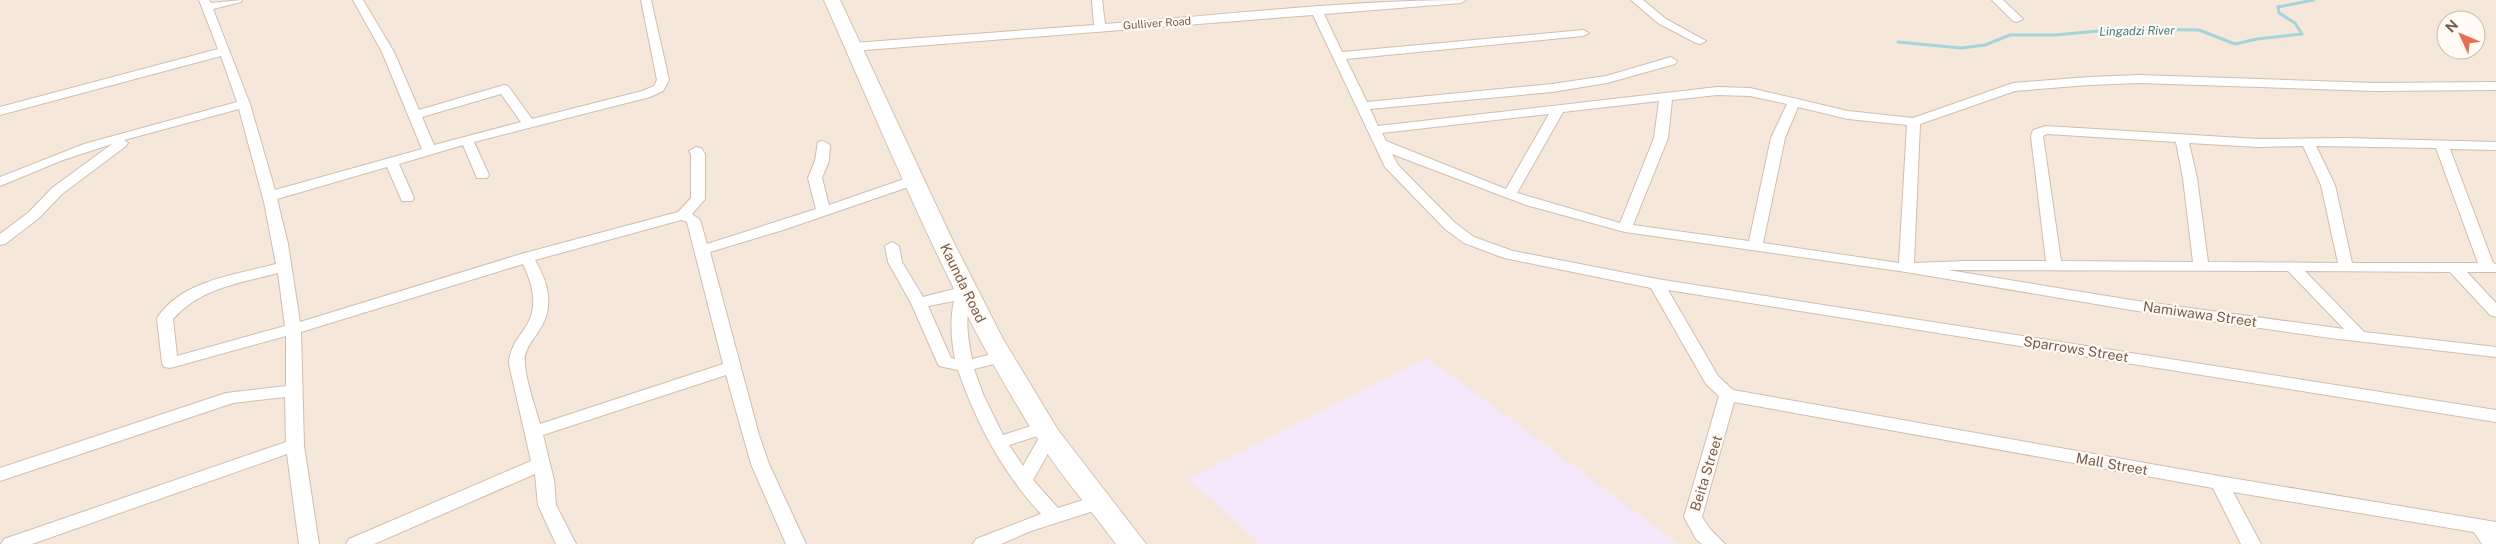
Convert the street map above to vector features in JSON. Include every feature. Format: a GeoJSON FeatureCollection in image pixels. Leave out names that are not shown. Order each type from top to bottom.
{"type":"FeatureCollection","features":[{"type":"Feature","properties":{"kind":"main road","name":"Kaunda Road"},"geometry":{"type":"LineString","coordinates":[[832,0],[966,291],[1001,357],[1046,432],[1132,544]]}},
{"type":"Feature","properties":{"kind":"street"},"geometry":{"type":"LineString","coordinates":[[237,0],[205,4],[225,51],[244,104],[271,196],[293,329],[295,445],[309,544]]}},
{"type":"Feature","properties":{"kind":"street"},"geometry":{"type":"LineString","coordinates":[[271,196],[467,140],[646,94],[659,88],[663,80],[646,0]]}},
{"type":"Feature","properties":{"kind":"street"},"geometry":{"type":"LineString","coordinates":[[1097,0],[1100,27]]}},
{"type":"Feature","properties":{"kind":"street","name":"Gulliver Road"},"geometry":{"type":"LineString","coordinates":[[853,47],[1461,0]]}},
{"type":"Feature","properties":{"kind":"street"},"geometry":{"type":"LineString","coordinates":[[1636,0],[1662,21],[1700,41]]}},
{"type":"Feature","properties":{"kind":"street"},"geometry":{"type":"LineString","coordinates":[[1997,0],[2017,19]]}},
{"type":"Feature","properties":{"kind":"street"},"geometry":{"type":"LineString","coordinates":[[363,1],[388,52],[430,151]]}},
{"type":"Feature","properties":{"kind":"street","name":"Sparrows Street"},"geometry":{"type":"LineString","coordinates":[[1316,10],[1392,167],[1450,226],[1469,240],[1509,255],[1657,284],[2496,416]]}},
{"type":"Feature","properties":{"kind":"street"},"geometry":{"type":"LineString","coordinates":[[1339,56],[1584,33]]}},
{"type":"Feature","properties":{"kind":"street"},"geometry":{"type":"LineString","coordinates":[[0,111],[225,51]]}},
{"type":"Feature","properties":{"kind":"street"},"geometry":{"type":"LineString","coordinates":[[1364,106],[1552,88],[1608,79],[1670,61]]}},
{"type":"Feature","properties":{"kind":"street"},"geometry":{"type":"LineString","coordinates":[[1377,137],[1559,108],[1666,96],[1736,91],[1882,120],[1914,122],[2014,88],[2098,80],[2375,87],[2496,86]]}},
{"type":"Feature","properties":{"kind":"street"},"geometry":{"type":"LineString","coordinates":[[414,115],[504,89],[529,124]]}},
{"type":"Feature","properties":{"kind":"street"},"geometry":{"type":"LineString","coordinates":[[1624,228],[1661,138],[1666,96]]}},
{"type":"Feature","properties":{"kind":"street"},"geometry":{"type":"LineString","coordinates":[[1755,247],[1778,138],[1794,103]]}},
{"type":"Feature","properties":{"kind":"street"},"geometry":{"type":"LineString","coordinates":[[0,182],[33,167],[142,132],[244,104]]}},
{"type":"Feature","properties":{"kind":"street"},"geometry":{"type":"LineString","coordinates":[[1510,194],[1559,108]]}},
{"type":"Feature","properties":{"kind":"street"},"geometry":{"type":"LineString","coordinates":[[1906,268],[1914,122]]}},
{"type":"Feature","properties":{"kind":"street"},"geometry":{"type":"LineString","coordinates":[[2054,267],[2038,133],[2054,129],[2182,139],[2308,144],[2344,142],[2496,146]]}},
{"type":"Feature","properties":{"kind":"street"},"geometry":{"type":"LineString","coordinates":[[0,241],[34,215],[57,191],[92,163],[142,132]]}},
{"type":"Feature","properties":{"kind":"street"},"geometry":{"type":"LineString","coordinates":[[1377,137],[1510,194],[1568,214],[1624,228],[1906,268],[1966,265],[2054,267],[2346,267],[2456,270],[2492,268],[2442,146]]}},
{"type":"Feature","properties":{"kind":"street"},"geometry":{"type":"LineString","coordinates":[[2182,139],[2190,178],[2201,267]]}},
{"type":"Feature","properties":{"kind":"street"},"geometry":{"type":"LineString","coordinates":[[467,140],[482,175]]}},
{"type":"Feature","properties":{"kind":"street"},"geometry":{"type":"LineString","coordinates":[[2308,144],[2328,185],[2346,267]]}},
{"type":"Feature","properties":{"kind":"street"},"geometry":{"type":"LineString","coordinates":[[822,210],[815,178],[822,161],[823,145]]}},
{"type":"Feature","properties":{"kind":"street"},"geometry":{"type":"LineString","coordinates":[[683,215],[698,199],[696,151]]}},
{"type":"Feature","properties":{"kind":"street"},"geometry":{"type":"LineString","coordinates":[[392,162],[407,198]]}},
{"type":"Feature","properties":{"kind":"street"},"geometry":{"type":"LineString","coordinates":[[702,250],[778,227],[822,210],[915,180]]}},
{"type":"Feature","properties":{"kind":"street"},"geometry":{"type":"LineString","coordinates":[[283,267],[208,288],[172,307],[165,318],[170,363],[293,329],[526,257],[683,215],[690,216],[702,250],[732,367],[760,464],[796,544]]}},
{"type":"Feature","properties":{"kind":"street"},"geometry":{"type":"LineString","coordinates":[[892,246],[895,262],[919,303],[945,362],[966,366],[1001,357]]}},
{"type":"Feature","properties":{"kind":"street"},"geometry":{"type":"LineString","coordinates":[[526,257],[538,277],[542,293],[542,305],[534,328],[520,344],[516,353],[517,364],[541,464],[547,505],[566,544]]}},
{"type":"Feature","properties":{"kind":"street"},"geometry":{"type":"LineString","coordinates":[[2292,267],[2359,336]]}},
{"type":"Feature","properties":{"kind":"street","name":"Namiwawa Street"},"geometry":{"type":"LineString","coordinates":[[1906,268],[2131,305],[2359,336],[2496,352]]}},
{"type":"Feature","properties":{"kind":"street"},"geometry":{"type":"LineString","coordinates":[[2456,270],[2496,312]]}},
{"type":"Feature","properties":{"kind":"street"},"geometry":{"type":"LineString","coordinates":[[1657,284],[1712,380],[1728,395]]}},
{"type":"Feature","properties":{"kind":"street"},"geometry":{"type":"LineString","coordinates":[[919,303],[954,296],[966,291]]}},
{"type":"Feature","properties":{"kind":"street"},"geometry":{"type":"LineString","coordinates":[[966,291],[959,312],[966,366],[972,390],[1023,482],[1054,516]]}},
{"type":"Feature","properties":{"kind":"street"},"geometry":{"type":"LineString","coordinates":[[533,431],[570,422],[732,367]]}},
{"type":"Feature","properties":{"kind":"street"},"geometry":{"type":"LineString","coordinates":[[0,474],[232,397],[294,391]]}},
{"type":"Feature","properties":{"kind":"street","name":"Mall Street"},"geometry":{"type":"LineString","coordinates":[[1728,395],[2220,483],[2488,528]]}},
{"type":"Feature","properties":{"kind":"street","name":"Beita Street"},"geometry":{"type":"LineString","coordinates":[[1715,544],[1704,534],[1693,517],[1728,395]]}},
{"type":"Feature","properties":{"kind":"street"},"geometry":{"type":"LineString","coordinates":[[1000,442],[1046,432]]}},
{"type":"Feature","properties":{"kind":"street"},"geometry":{"type":"LineString","coordinates":[[1023,482],[1046,432]]}},
{"type":"Feature","properties":{"kind":"street"},"geometry":{"type":"LineString","coordinates":[[11,544],[295,445]]}},
{"type":"Feature","properties":{"kind":"street"},"geometry":{"type":"LineString","coordinates":[[356,544],[541,464]]}},
{"type":"Feature","properties":{"kind":"street"},"geometry":{"type":"LineString","coordinates":[[2220,483],[2251,544]]}},
{"type":"Feature","properties":{"kind":"street"},"geometry":{"type":"LineString","coordinates":[[983,544],[1024,526],[1099,502]]}},
{"type":"Feature","properties":{"kind":"street"},"geometry":{"type":"LineString","coordinates":[[2488,528],[2492,544]]}},
{"type":"Feature","properties":{"kind":"shaded area"},"geometry":{"type":"Polygon","coordinates":[[[0,0],[2496,0],[2496,544],[0,544],[0,0]]]}},
{"type":"Feature","properties":{"kind":"shaded area"},"geometry":{"type":"Polygon","coordinates":[[[1427,358],[1678,544],[1260,544],[1188,479],[1427,358]]]}},
{"type":"Feature","properties":{"kind":"waterway","name":"Lingadzi River"},"geometry":{"type":"LineString","coordinates":[[1898,42],[1961,48],[1985,45],[2010,35],[2055,35],[2120,29],[2199,30],[2235,44],[2257,39],[2302,34],[2295,23],[2279,13],[2278,7],[2314,0]]}}]}
